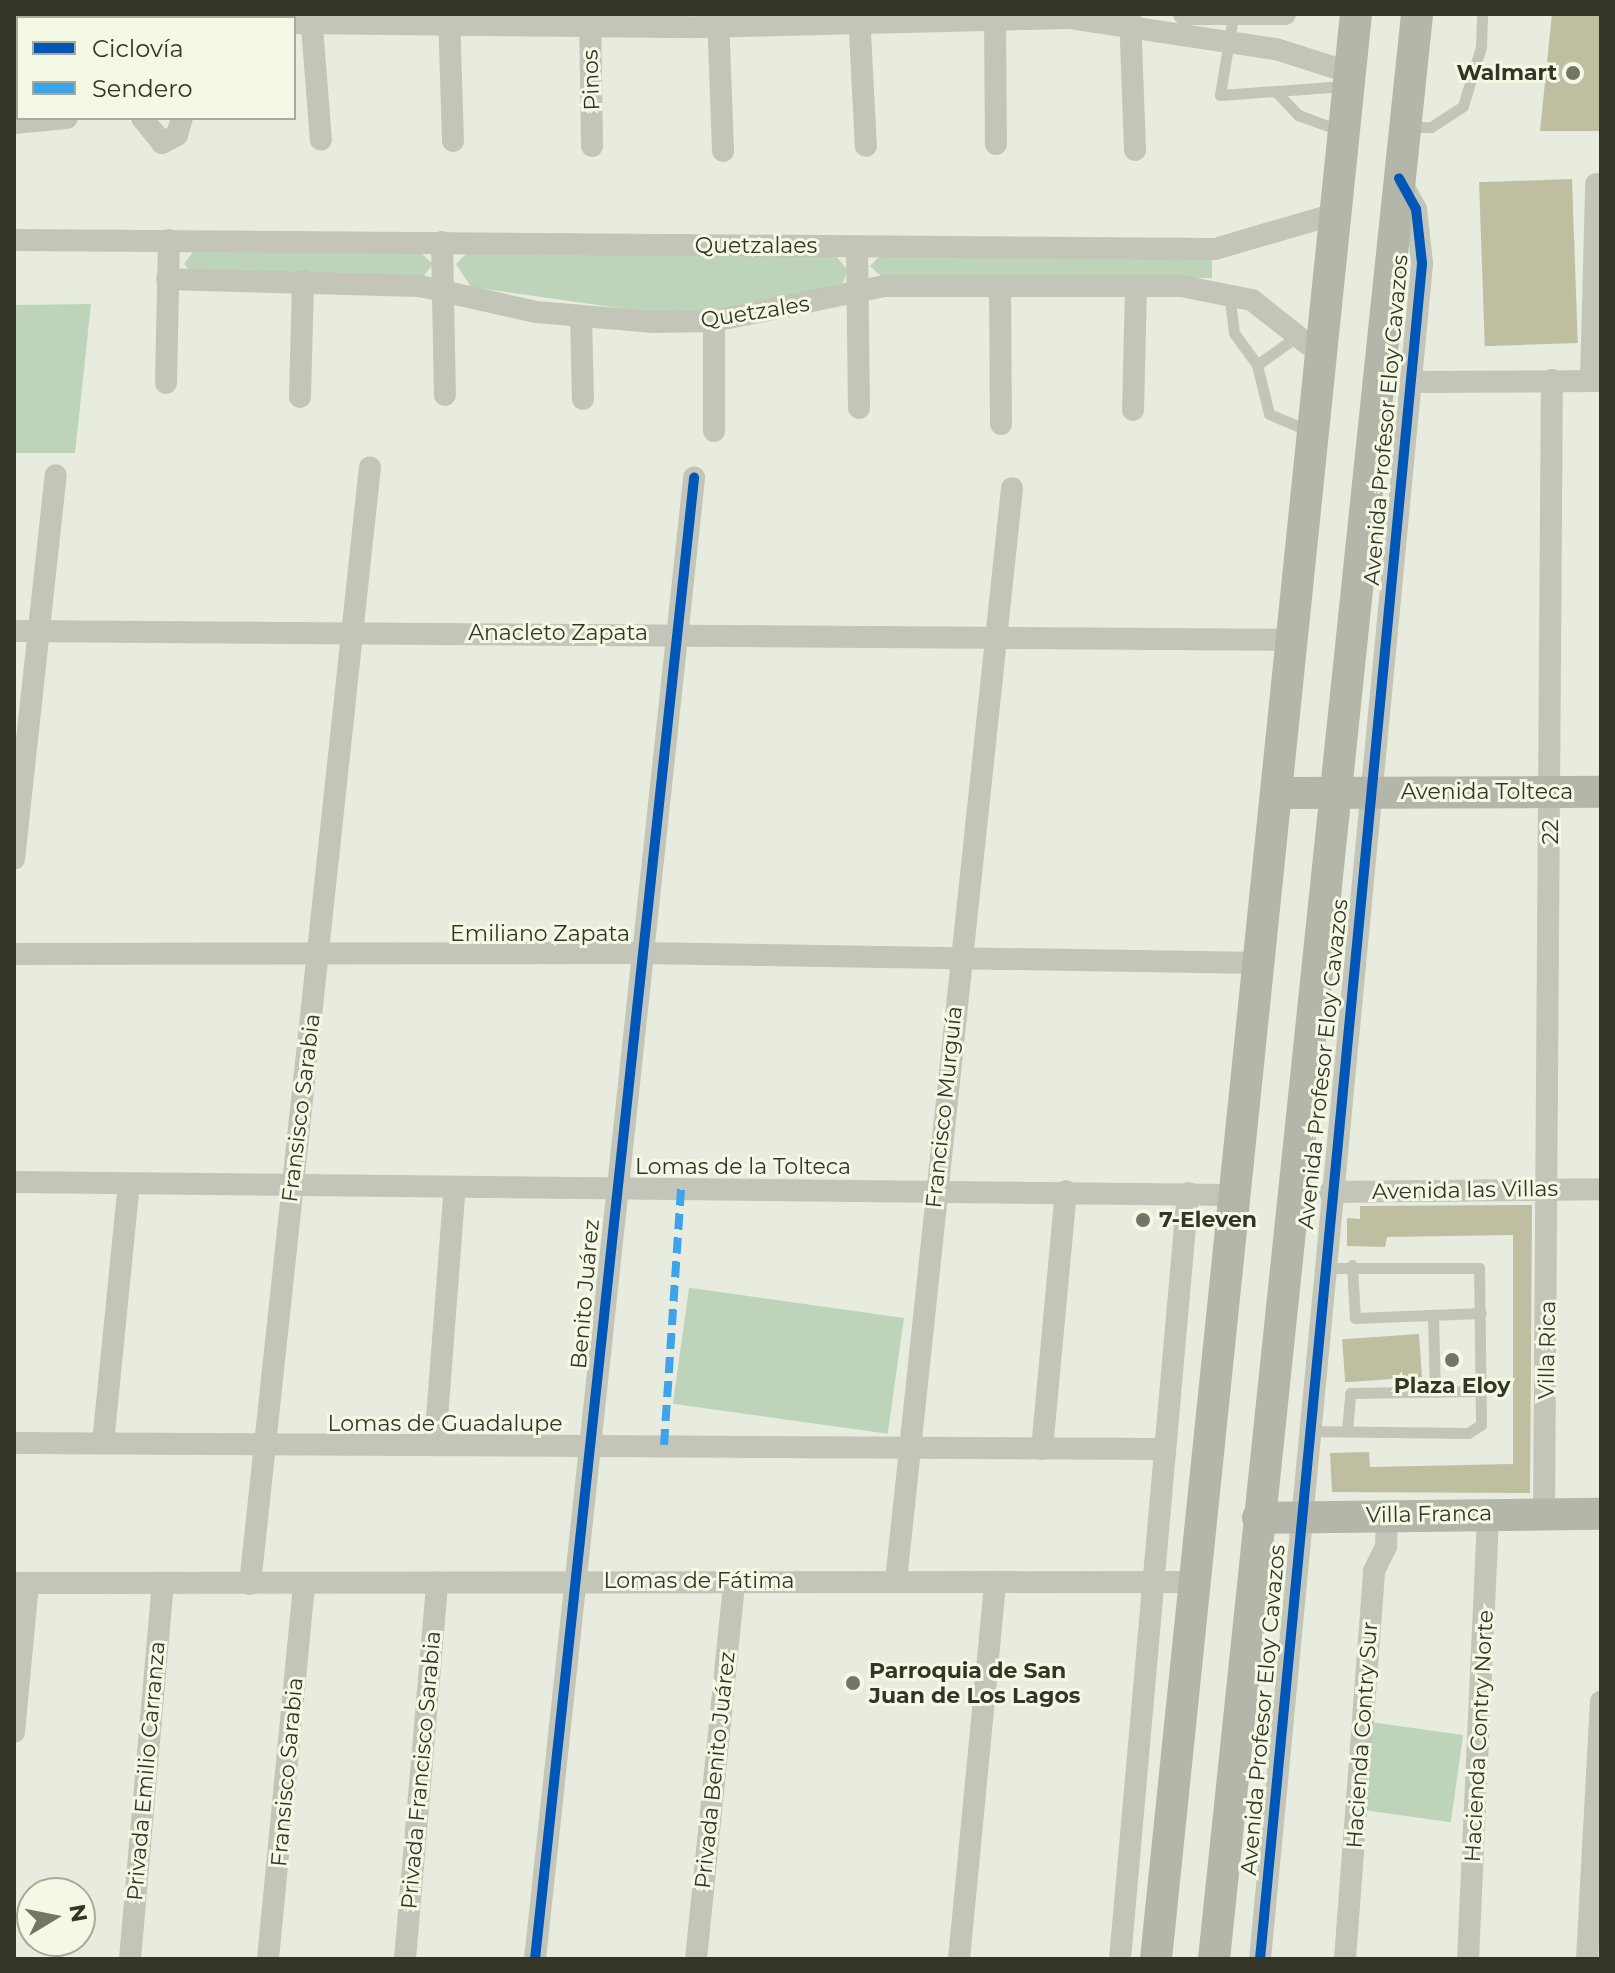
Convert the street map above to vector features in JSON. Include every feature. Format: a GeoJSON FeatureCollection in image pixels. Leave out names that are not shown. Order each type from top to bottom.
{"type":"FeatureCollection","features":[{"type":"Feature","properties":{"kind":"main road"},"geometry":{"type":"LineString","coordinates":[[1156,1959],[1232,1195],[1295,640],[1356,14]]}},
{"type":"Feature","properties":{"kind":"main road","name":"Avenida Profesor Eloy Cavazos"},"geometry":{"type":"LineString","coordinates":[[1214,1959],[1417,14]]}},
{"type":"Feature","properties":{"kind":"main road","name":"Avenida Tolteca"},"geometry":{"type":"LineString","coordinates":[[1278,793],[1601,792]]}},
{"type":"Feature","properties":{"kind":"main road","name":"Villa Franca"},"geometry":{"type":"LineString","coordinates":[[1258,1518],[1387,1514],[1601,1514]]}},
{"type":"Feature","properties":{"kind":"street"},"geometry":{"type":"LineString","coordinates":[[1184,14],[1233,17],[1285,14]]}},
{"type":"Feature","properties":{"kind":"street"},"geometry":{"type":"LineString","coordinates":[[321,140],[306,19],[718,20],[995,15],[1129,20],[1224,44],[1276,49],[1350,79]]}},
{"type":"Feature","properties":{"kind":"street"},"geometry":{"type":"LineString","coordinates":[[995,15],[996,144]]}},
{"type":"Feature","properties":{"kind":"street"},"geometry":{"type":"LineString","coordinates":[[449,17],[453,141]]}},
{"type":"Feature","properties":{"kind":"street"},"geometry":{"type":"LineString","coordinates":[[860,17],[866,146]]}},
{"type":"Feature","properties":{"kind":"street","name":"Pinos"},"geometry":{"type":"LineString","coordinates":[[590,18],[592,146]]}},
{"type":"Feature","properties":{"kind":"street"},"geometry":{"type":"LineString","coordinates":[[718,20],[723,151]]}},
{"type":"Feature","properties":{"kind":"street"},"geometry":{"type":"LineString","coordinates":[[1129,20],[1135,150]]}},
{"type":"Feature","properties":{"kind":"street"},"geometry":{"type":"LineString","coordinates":[[14,123],[46,120]]}},
{"type":"Feature","properties":{"kind":"street"},"geometry":{"type":"LineString","coordinates":[[144,120],[162,143],[177,135],[181,120]]}},
{"type":"Feature","properties":{"kind":"street","name":"Avenida Profesor Eloy Cavazos"},"geometry":{"type":"LineString","coordinates":[[1260,1959],[1330,1192],[1413,382],[1422,240],[1399,178]]}},
{"type":"Feature","properties":{"kind":"street"},"geometry":{"type":"LineString","coordinates":[[1413,382],[1596,381],[1596,184]]}},
{"type":"Feature","properties":{"kind":"street","name":"Quetzalaes"},"geometry":{"type":"LineString","coordinates":[[14,240],[1215,249],[1338,213]]}},
{"type":"Feature","properties":{"kind":"street"},"geometry":{"type":"LineString","coordinates":[[166,383],[169,240]]}},
{"type":"Feature","properties":{"kind":"street"},"geometry":{"type":"LineString","coordinates":[[442,242],[445,395]]}},
{"type":"Feature","properties":{"kind":"street"},"geometry":{"type":"LineString","coordinates":[[857,246],[859,408]]}},
{"type":"Feature","properties":{"kind":"street","name":"Quetzales"},"geometry":{"type":"LineString","coordinates":[[167,279],[303,281],[441,290],[581,318],[714,321],[901,285],[1136,286],[1229,291]]}},
{"type":"Feature","properties":{"kind":"street"},"geometry":{"type":"LineString","coordinates":[[300,397],[303,281]]}},
{"type":"Feature","properties":{"kind":"street"},"geometry":{"type":"LineString","coordinates":[[1000,286],[1001,424]]}},
{"type":"Feature","properties":{"kind":"street"},"geometry":{"type":"LineString","coordinates":[[1133,410],[1136,286]]}},
{"type":"Feature","properties":{"kind":"street"},"geometry":{"type":"LineString","coordinates":[[1229,291],[1323,356]]}},
{"type":"Feature","properties":{"kind":"street"},"geometry":{"type":"LineString","coordinates":[[581,318],[583,399]]}},
{"type":"Feature","properties":{"kind":"street"},"geometry":{"type":"LineString","coordinates":[[714,321],[714,431]]}},
{"type":"Feature","properties":{"kind":"street","name":"22"},"geometry":{"type":"LineString","coordinates":[[1551,1188],[1552,380]]}},
{"type":"Feature","properties":{"kind":"street"},"geometry":{"type":"LineString","coordinates":[[354,632],[370,467]]}},
{"type":"Feature","properties":{"kind":"street"},"geometry":{"type":"LineString","coordinates":[[14,859],[42,631],[56,475]]}},
{"type":"Feature","properties":{"kind":"street"},"geometry":{"type":"LineString","coordinates":[[678,634],[694,478]]}},
{"type":"Feature","properties":{"kind":"street","name":"Francisco Murguía"},"geometry":{"type":"LineString","coordinates":[[896,1581],[905,1447],[937,1187],[1012,488]]}},
{"type":"Feature","properties":{"kind":"street","name":"Anacleto Zapata"},"geometry":{"type":"LineString","coordinates":[[14,631],[995,632],[1295,640]]}},
{"type":"Feature","properties":{"kind":"street","name":"Fransisco Sarabia"},"geometry":{"type":"LineString","coordinates":[[250,1584],[261,1445],[354,632]]}},
{"type":"Feature","properties":{"kind":"street","name":"Benito Juárez"},"geometry":{"type":"LineString","coordinates":[[535,1959],[581,1580],[615,1188],[678,634]]}},
{"type":"Feature","properties":{"kind":"street","name":"Emiliano Zapata"},"geometry":{"type":"LineString","coordinates":[[14,954],[319,956],[640,953],[1259,963]]}},
{"type":"Feature","properties":{"kind":"street","name":"Lomas de la Tolteca"},"geometry":{"type":"LineString","coordinates":[[14,1182],[292,1187],[937,1187],[1232,1195]]}},
{"type":"Feature","properties":{"kind":"street"},"geometry":{"type":"LineString","coordinates":[[103,1443],[129,1184]]}},
{"type":"Feature","properties":{"kind":"street"},"geometry":{"type":"LineString","coordinates":[[435,1444],[455,1187]]}},
{"type":"Feature","properties":{"kind":"street","name":"Villa Rica"},"geometry":{"type":"LineString","coordinates":[[1544,1513],[1551,1188]]}},
{"type":"Feature","properties":{"kind":"street","name":"Avenida las Villas"},"geometry":{"type":"LineString","coordinates":[[1330,1192],[1601,1189]]}},
{"type":"Feature","properties":{"kind":"street"},"geometry":{"type":"LineString","coordinates":[[1042,1449],[1066,1191]]}},
{"type":"Feature","properties":{"kind":"street"},"geometry":{"type":"LineString","coordinates":[[1120,1959],[1150,1581],[1188,1193]]}},
{"type":"Feature","properties":{"kind":"street","name":"Lomas de Guadalupe"},"geometry":{"type":"LineString","coordinates":[[14,1443],[1164,1449]]}},
{"type":"Feature","properties":{"kind":"street","name":"Hacienda Contry Norte"},"geometry":{"type":"LineString","coordinates":[[1468,1959],[1488,1513]]}},
{"type":"Feature","properties":{"kind":"street","name":"Hacienda Contry Sur"},"geometry":{"type":"LineString","coordinates":[[1345,1959],[1374,1571],[1386,1546],[1387,1514]]}},
{"type":"Feature","properties":{"kind":"street","name":"Lomas de Fátima"},"geometry":{"type":"LineString","coordinates":[[21,1583],[304,1584],[581,1580],[1192,1582]]}},
{"type":"Feature","properties":{"kind":"street","name":"Privada Francisco Sarabia"},"geometry":{"type":"LineString","coordinates":[[405,1959],[437,1582]]}},
{"type":"Feature","properties":{"kind":"street","name":"Privada Benito Juárez"},"geometry":{"type":"LineString","coordinates":[[696,1959],[734,1582]]}},
{"type":"Feature","properties":{"kind":"street"},"geometry":{"type":"LineString","coordinates":[[959,1959],[995,1582]]}},
{"type":"Feature","properties":{"kind":"street"},"geometry":{"type":"LineString","coordinates":[[14,1732],[21,1583]]}},
{"type":"Feature","properties":{"kind":"street","name":"Privada Emilio Carranza"},"geometry":{"type":"LineString","coordinates":[[130,1959],[163,1584]]}},
{"type":"Feature","properties":{"kind":"street","name":"Fransisco Sarabia"},"geometry":{"type":"LineString","coordinates":[[268,1959],[304,1584]]}},
{"type":"Feature","properties":{"kind":"street"},"geometry":{"type":"LineString","coordinates":[[1587,1959],[1601,1701]]}},
{"type":"Feature","properties":{"kind":"lane"},"geometry":{"type":"LineString","coordinates":[[1405,127],[1431,127],[1463,106],[1481,47],[1482,14]]}},
{"type":"Feature","properties":{"kind":"lane"},"geometry":{"type":"LineString","coordinates":[[1233,17],[1224,44],[1220,95],[1278,94],[1350,79]]}},
{"type":"Feature","properties":{"kind":"lane"},"geometry":{"type":"LineString","coordinates":[[1278,94],[1298,115],[1346,133]]}},
{"type":"Feature","properties":{"kind":"lane"},"geometry":{"type":"LineString","coordinates":[[1229,291],[1234,333],[1257,365],[1269,414],[1316,433]]}},
{"type":"Feature","properties":{"kind":"lane"},"geometry":{"type":"LineString","coordinates":[[1257,365],[1296,337]]}},
{"type":"Feature","properties":{"kind":"lane"},"geometry":{"type":"LineString","coordinates":[[1352,1265],[1353,1316],[1433,1317],[1481,1313]]}},
{"type":"Feature","properties":{"kind":"lane"},"geometry":{"type":"LineString","coordinates":[[1307,1431],[1474,1432],[1481,1391],[1481,1313],[1477,1266],[1352,1265],[1323,1268]]}},
{"type":"Feature","properties":{"kind":"lane"},"geometry":{"type":"LineString","coordinates":[[1433,1317],[1435,1392]]}},
{"type":"Feature","properties":{"kind":"lane"},"geometry":{"type":"LineString","coordinates":[[1347,1431],[1348,1394],[1481,1391]]}},
{"type":"Feature","properties":{"kind":"green space"},"geometry":{"type":"Polygon","coordinates":[[[14,14],[204,14],[16,16],[14,123],[14,14]]]}},
{"type":"Feature","properties":{"kind":"green space"},"geometry":{"type":"Polygon","coordinates":[[[193,252],[421,253],[433,264],[423,277],[191,272],[184,264],[193,252]]]}},
{"type":"Feature","properties":{"kind":"green space"},"geometry":{"type":"Polygon","coordinates":[[[466,254],[835,255],[848,270],[841,287],[709,311],[647,312],[471,287],[456,264],[466,254]]]}},
{"type":"Feature","properties":{"kind":"green space"},"geometry":{"type":"Polygon","coordinates":[[[881,255],[1212,257],[1212,278],[883,278],[870,266],[881,255]]]}},
{"type":"Feature","properties":{"kind":"green space"},"geometry":{"type":"Polygon","coordinates":[[[91,304],[75,453],[14,453],[14,305],[91,304]]]}},
{"type":"Feature","properties":{"kind":"green space"},"geometry":{"type":"Polygon","coordinates":[[[689,1288],[904,1318],[888,1434],[673,1404],[689,1288]]]}},
{"type":"Feature","properties":{"kind":"green space"},"geometry":{"type":"Polygon","coordinates":[[[1370,1722],[1463,1735],[1451,1822],[1358,1809],[1370,1722]]]}},
{"type":"Feature","properties":{"kind":"building","name":"Walmart"},"geometry":{"type":"Polygon","coordinates":[[[1552,14],[1601,14],[1601,131],[1540,131],[1552,14]]]}},
{"type":"Feature","properties":{"kind":"building"},"geometry":{"type":"Polygon","coordinates":[[[1572,179],[1578,343],[1485,346],[1479,182],[1572,179]]]}},
{"type":"Feature","properties":{"kind":"building"},"geometry":{"type":"Polygon","coordinates":[[[1532,1205],[1530,1493],[1332,1492],[1330,1453],[1369,1452],[1370,1467],[1513,1464],[1513,1235],[1387,1237],[1385,1247],[1347,1246],[1347,1218],[1360,1219],[1360,1206],[1532,1205]]]}},
{"type":"Feature","properties":{"kind":"building"},"geometry":{"type":"Polygon","coordinates":[[[1419,1334],[1422,1377],[1345,1382],[1342,1339],[1419,1334]]]}},
{"type":"Feature","properties":{"kind":"marked path"},"geometry":{"type":"LineString","coordinates":[[664,1445],[681,1187]]}},
{"type":"Feature","properties":{"kind":"cycle path"},"geometry":{"type":"LineString","coordinates":[[1260,1959],[1422,263],[1416,209],[1399,178]]}},
{"type":"Feature","properties":{"kind":"cycle path"},"geometry":{"type":"LineString","coordinates":[[535,1959],[694,478]]}},
{"type":"Feature","properties":{"kind":"place","name":"Walmart"},"geometry":{"type":"Point","coordinates":[1573,73]}},
{"type":"Feature","properties":{"kind":"place","name":"7-Eleven"},"geometry":{"type":"Point","coordinates":[1143,1220]}},
{"type":"Feature","properties":{"kind":"place","name":"Plaza Eloy"},"geometry":{"type":"Point","coordinates":[1452,1360]}},
{"type":"Feature","properties":{"kind":"place","name":"Parroquia de San Juan de Los Lagos"},"geometry":{"type":"Point","coordinates":[853,1683]}}]}
